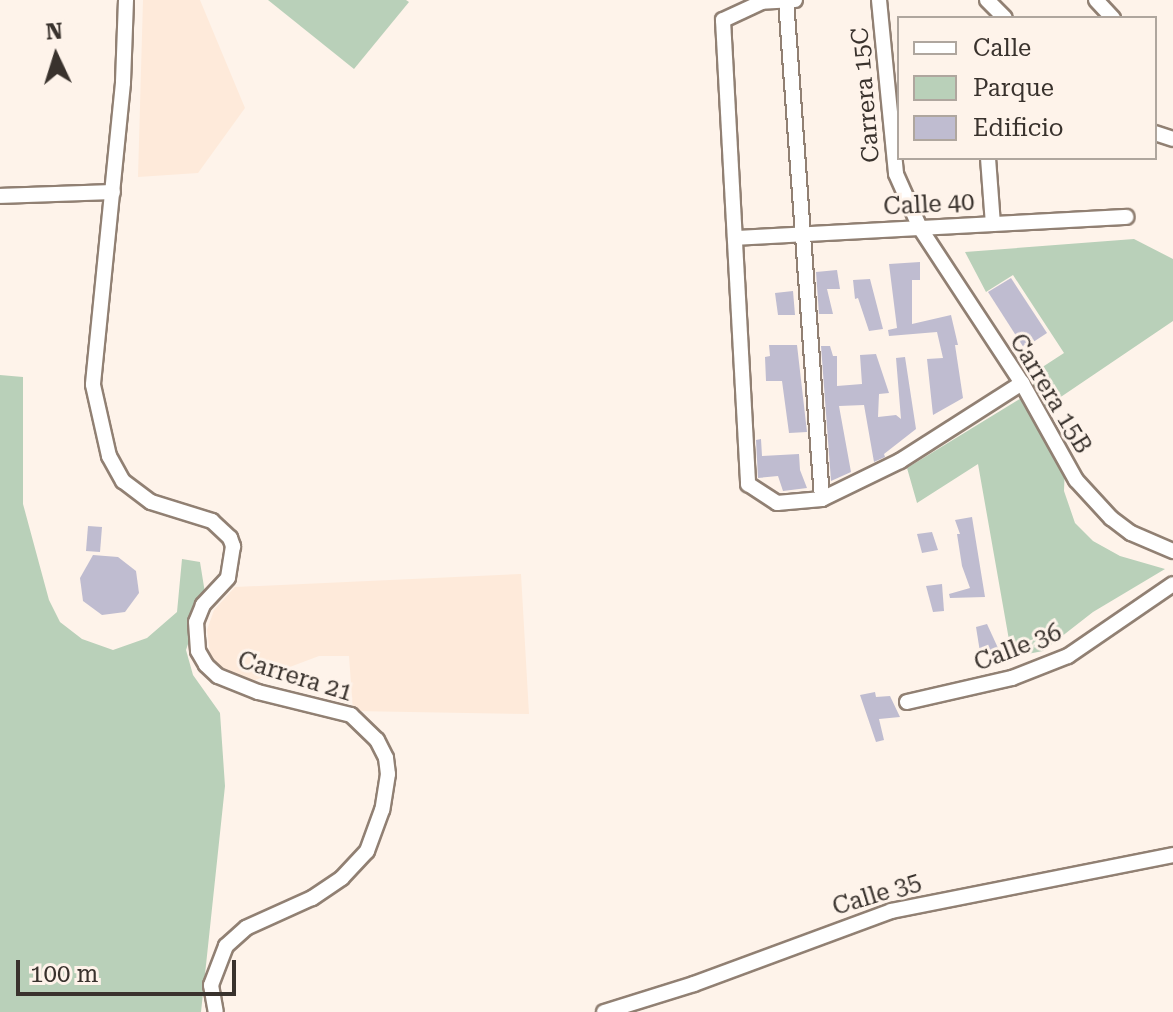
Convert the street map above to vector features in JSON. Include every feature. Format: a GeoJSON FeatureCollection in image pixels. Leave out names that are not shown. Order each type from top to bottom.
{"type":"FeatureCollection","features":[{"type":"Feature","properties":{"kind":"street","name":"Carrera 21"},"geometry":{"type":"LineString","coordinates":[[126,0],[123,83],[93,385],[109,456],[123,481],[151,502],[212,521],[230,538],[233,546],[231,570],[199,614],[195,634],[198,651],[218,676],[264,693],[351,715],[377,740],[386,758],[388,774],[382,810],[367,851],[342,878],[312,898],[233,936],[215,968],[211,985],[216,1012]]}},
{"type":"Feature","properties":{"kind":"street"},"geometry":{"type":"LineString","coordinates":[[786,0],[822,499]]}},
{"type":"Feature","properties":{"kind":"street"},"geometry":{"type":"LineString","coordinates":[[795,0],[762,2],[723,20],[748,484],[777,503],[822,499],[900,461],[1022,383]]}},
{"type":"Feature","properties":{"kind":"street","name":"Carrera 15C"},"geometry":{"type":"LineString","coordinates":[[879,0],[896,174],[920,228]]}},
{"type":"Feature","properties":{"kind":"street"},"geometry":{"type":"LineString","coordinates":[[987,0],[1003,16]]}},
{"type":"Feature","properties":{"kind":"street"},"geometry":{"type":"LineString","coordinates":[[1096,0],[1111,16]]}},
{"type":"Feature","properties":{"kind":"street"},"geometry":{"type":"LineString","coordinates":[[988,160],[993,224]]}},
{"type":"Feature","properties":{"kind":"street"},"geometry":{"type":"LineString","coordinates":[[0,196],[113,192]]}},
{"type":"Feature","properties":{"kind":"street","name":"Calle 40"},"geometry":{"type":"LineString","coordinates":[[735,238],[1126,217]]}},
{"type":"Feature","properties":{"kind":"street","name":"Carrera 15B"},"geometry":{"type":"LineString","coordinates":[[920,228],[1022,383],[1076,480],[1093,500],[1131,533],[1173,551]]}},
{"type":"Feature","properties":{"kind":"street","name":"Calle 36"},"geometry":{"type":"LineString","coordinates":[[907,702],[1012,678],[1068,656],[1173,584]]}},
{"type":"Feature","properties":{"kind":"street","name":"Calle 35"},"geometry":{"type":"LineString","coordinates":[[604,1012],[694,984],[891,911],[1173,855]]}},
{"type":"Feature","properties":{"kind":"shaded area"},"geometry":{"type":"Polygon","coordinates":[[[143,0],[200,0],[245,108],[198,173],[138,177],[143,0]]]}},
{"type":"Feature","properties":{"kind":"shaded area"},"geometry":{"type":"Polygon","coordinates":[[[521,574],[529,714],[353,711],[349,656],[319,656],[247,683],[211,661],[207,630],[214,610],[235,587],[521,574]]]}},
{"type":"Feature","properties":{"kind":"green space"},"geometry":{"type":"Polygon","coordinates":[[[268,0],[406,0],[409,2],[354,69],[268,0]]]}},
{"type":"Feature","properties":{"kind":"green space"},"geometry":{"type":"Polygon","coordinates":[[[1134,239],[1173,259],[1173,321],[1043,409],[1024,379],[1064,353],[1013,275],[986,292],[965,252],[1134,239]]]}},
{"type":"Feature","properties":{"kind":"green space"},"geometry":{"type":"Polygon","coordinates":[[[0,375],[23,377],[23,504],[49,600],[60,622],[82,639],[113,650],[147,638],[177,612],[182,559],[200,562],[205,593],[186,650],[193,675],[220,713],[225,786],[201,1012],[0,1012],[0,375]]]}},
{"type":"Feature","properties":{"kind":"green space"},"geometry":{"type":"Polygon","coordinates":[[[1023,397],[1065,463],[1064,491],[1075,523],[1093,541],[1120,556],[1165,569],[1093,612],[1043,651],[1012,657],[978,464],[917,503],[907,468],[1023,397]]]}},
{"type":"Feature","properties":{"kind":"building"},"geometry":{"type":"Polygon","coordinates":[[[920,262],[920,280],[912,280],[912,324],[951,315],[958,345],[955,345],[963,398],[933,415],[927,359],[943,358],[937,332],[889,336],[888,330],[897,328],[889,264],[920,262]]]}},
{"type":"Feature","properties":{"kind":"building"},"geometry":{"type":"Polygon","coordinates":[[[837,270],[840,289],[827,289],[833,314],[819,314],[816,272],[837,270]]]}},
{"type":"Feature","properties":{"kind":"building"},"geometry":{"type":"Polygon","coordinates":[[[1011,278],[1047,333],[1024,348],[988,292],[1011,278]]]}},
{"type":"Feature","properties":{"kind":"building"},"geometry":{"type":"Polygon","coordinates":[[[870,279],[883,329],[869,331],[858,298],[855,299],[853,280],[870,279]]]}},
{"type":"Feature","properties":{"kind":"building"},"geometry":{"type":"Polygon","coordinates":[[[793,291],[795,315],[778,315],[775,293],[793,291]]]}},
{"type":"Feature","properties":{"kind":"building"},"geometry":{"type":"Polygon","coordinates":[[[769,345],[797,345],[807,432],[789,433],[782,381],[766,381],[765,357],[770,356],[769,345]]]}},
{"type":"Feature","properties":{"kind":"building"},"geometry":{"type":"Polygon","coordinates":[[[821,346],[830,346],[833,356],[837,356],[837,386],[862,384],[860,355],[876,354],[889,393],[879,394],[878,417],[896,415],[901,419],[896,358],[905,357],[916,429],[884,454],[885,457],[874,462],[864,405],[839,406],[851,472],[831,481],[821,346]]]}},
{"type":"Feature","properties":{"kind":"building"},"geometry":{"type":"Polygon","coordinates":[[[761,439],[762,456],[799,454],[800,470],[807,488],[783,491],[778,476],[758,478],[756,440],[761,439]]]}},
{"type":"Feature","properties":{"kind":"building"},"geometry":{"type":"Polygon","coordinates":[[[972,517],[985,597],[950,598],[949,594],[970,588],[962,566],[957,534],[960,534],[955,520],[972,517]]]}},
{"type":"Feature","properties":{"kind":"building"},"geometry":{"type":"Polygon","coordinates":[[[88,526],[102,527],[100,552],[86,551],[88,526]]]}},
{"type":"Feature","properties":{"kind":"building"},"geometry":{"type":"Polygon","coordinates":[[[932,532],[938,550],[922,553],[917,534],[932,532]]]}},
{"type":"Feature","properties":{"kind":"building"},"geometry":{"type":"Polygon","coordinates":[[[93,555],[118,557],[136,571],[139,593],[125,612],[102,615],[83,601],[80,578],[93,555]]]}},
{"type":"Feature","properties":{"kind":"building"},"geometry":{"type":"Polygon","coordinates":[[[942,584],[944,611],[933,612],[926,586],[942,584]]]}},
{"type":"Feature","properties":{"kind":"building"},"geometry":{"type":"Polygon","coordinates":[[[987,624],[998,648],[980,652],[976,627],[987,624]]]}},
{"type":"Feature","properties":{"kind":"building"},"geometry":{"type":"Polygon","coordinates":[[[875,692],[876,697],[890,696],[900,717],[879,719],[884,740],[876,742],[860,695],[875,692]]]}}]}
